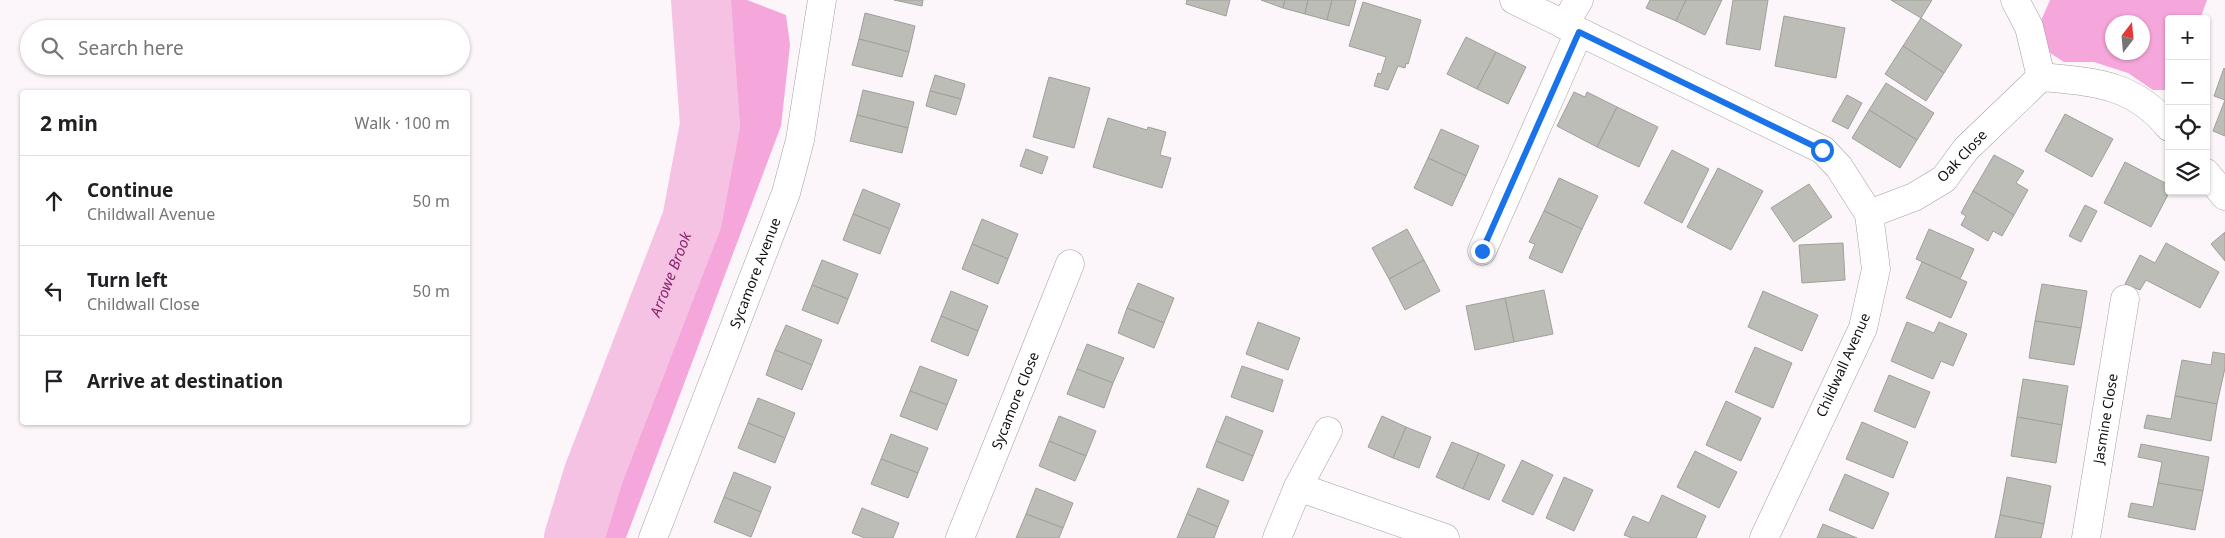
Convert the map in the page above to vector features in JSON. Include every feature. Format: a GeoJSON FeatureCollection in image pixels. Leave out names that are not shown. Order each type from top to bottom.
{"type":"FeatureCollection","features":[{"type":"Feature","properties":{"kind":"street","name":"Sycamore Avenue"},"geometry":{"type":"LineString","coordinates":[[653,538],[786,193],[800,140],[822,0]]}},
{"type":"Feature","properties":{"kind":"street","name":"Childwall Avenue"},"geometry":{"type":"LineString","coordinates":[[1514,0],[1822,150],[1840,168],[1869,214],[1876,269],[1862,328],[1764,538]]}},
{"type":"Feature","properties":{"kind":"street"},"geometry":{"type":"LineString","coordinates":[[1482,251],[1571,28],[1579,0]]}},
{"type":"Feature","properties":{"kind":"street"},"geometry":{"type":"LineString","coordinates":[[2015,0],[2029,27],[2041,77],[2100,83],[2133,96],[2158,113],[2165,122]]}},
{"type":"Feature","properties":{"kind":"street","name":"Oak Close"},"geometry":{"type":"LineString","coordinates":[[1869,214],[1914,197],[1944,179],[1966,149],[2041,77]]}},
{"type":"Feature","properties":{"kind":"street"},"geometry":{"type":"LineString","coordinates":[[2210,178],[2225,196]]}},
{"type":"Feature","properties":{"kind":"street","name":"Sycamore Close"},"geometry":{"type":"LineString","coordinates":[[960,538],[1070,264]]}},
{"type":"Feature","properties":{"kind":"street","name":"Jasmine Close"},"geometry":{"type":"LineString","coordinates":[[2086,538],[2125,299]]}},
{"type":"Feature","properties":{"kind":"street"},"geometry":{"type":"LineString","coordinates":[[1277,538],[1298,488],[1328,431]]}},
{"type":"Feature","properties":{"kind":"street"},"geometry":{"type":"LineString","coordinates":[[1298,488],[1445,538]]}},
{"type":"Feature","properties":{"kind":"shaded area"},"geometry":{"type":"Polygon","coordinates":[[[701,0],[747,0],[786,15],[790,45],[781,126],[626,538],[574,538],[594,473],[692,219],[710,125],[701,0]]]}},
{"type":"Feature","properties":{"kind":"shaded area"},"geometry":{"type":"Polygon","coordinates":[[[2050,0],[2207,0],[2201,15],[2165,15],[2165,90],[2153,90],[2128,73],[2094,62],[2064,62],[2044,49],[2040,23],[2050,0]]]}},
{"type":"Feature","properties":{"kind":"building"},"geometry":{"type":"Polygon","coordinates":[[[894,0],[923,0],[922,6],[894,0]]]}},
{"type":"Feature","properties":{"kind":"building"},"geometry":{"type":"Polygon","coordinates":[[[1187,0],[1230,0],[1226,16],[1186,4],[1187,0]]]}},
{"type":"Feature","properties":{"kind":"building"},"geometry":{"type":"Polygon","coordinates":[[[1261,0],[1285,0],[1283,8],[1261,0]]]}},
{"type":"Feature","properties":{"kind":"building"},"geometry":{"type":"Polygon","coordinates":[[[1285,0],[1308,0],[1305,14],[1283,8],[1285,0]]]}},
{"type":"Feature","properties":{"kind":"building"},"geometry":{"type":"Polygon","coordinates":[[[1308,0],[1332,0],[1327,20],[1305,14],[1308,0]]]}},
{"type":"Feature","properties":{"kind":"building"},"geometry":{"type":"Polygon","coordinates":[[[1332,0],[1356,0],[1349,26],[1327,20],[1332,0]]]}},
{"type":"Feature","properties":{"kind":"building"},"geometry":{"type":"Polygon","coordinates":[[[1650,0],[1686,0],[1676,21],[1646,8],[1650,0]]]}},
{"type":"Feature","properties":{"kind":"building"},"geometry":{"type":"Polygon","coordinates":[[[1686,0],[1722,0],[1705,35],[1676,21],[1686,0]]]}},
{"type":"Feature","properties":{"kind":"building"},"geometry":{"type":"Polygon","coordinates":[[[1733,0],[1768,0],[1760,50],[1726,44],[1733,0]]]}},
{"type":"Feature","properties":{"kind":"building"},"geometry":{"type":"Polygon","coordinates":[[[1891,0],[1932,0],[1921,18],[1891,0]]]}},
{"type":"Feature","properties":{"kind":"building"},"geometry":{"type":"Polygon","coordinates":[[[1363,2],[1421,20],[1408,64],[1406,63],[1405,68],[1398,66],[1388,90],[1374,86],[1378,73],[1381,74],[1386,57],[1349,46],[1363,2]]]}},
{"type":"Feature","properties":{"kind":"building"},"geometry":{"type":"Polygon","coordinates":[[[865,13],[915,26],[909,52],[859,39],[865,13]]]}},
{"type":"Feature","properties":{"kind":"building"},"geometry":{"type":"Polygon","coordinates":[[[1784,16],[1845,28],[1836,78],[1775,66],[1784,16]]]}},
{"type":"Feature","properties":{"kind":"building"},"geometry":{"type":"Polygon","coordinates":[[[1921,18],[1962,45],[1944,73],[1903,46],[1921,18]]]}},
{"type":"Feature","properties":{"kind":"building"},"geometry":{"type":"Polygon","coordinates":[[[1466,37],[1496,52],[1477,89],[1447,74],[1466,37]]]}},
{"type":"Feature","properties":{"kind":"building"},"geometry":{"type":"Polygon","coordinates":[[[859,39],[909,52],[902,77],[852,65],[859,39]]]}},
{"type":"Feature","properties":{"kind":"building"},"geometry":{"type":"Polygon","coordinates":[[[1903,46],[1944,73],[1926,101],[1885,74],[1903,46]]]}},
{"type":"Feature","properties":{"kind":"building"},"geometry":{"type":"Polygon","coordinates":[[[1496,52],[1526,67],[1508,104],[1477,89],[1496,52]]]}},
{"type":"Feature","properties":{"kind":"building"},"geometry":{"type":"Polygon","coordinates":[[[2225,69],[2225,100],[2214,96],[2225,69]]]}},
{"type":"Feature","properties":{"kind":"building"},"geometry":{"type":"Polygon","coordinates":[[[935,75],[965,84],[961,99],[930,91],[935,75]]]}},
{"type":"Feature","properties":{"kind":"building"},"geometry":{"type":"Polygon","coordinates":[[[1049,77],[1090,88],[1074,148],[1033,137],[1049,77]]]}},
{"type":"Feature","properties":{"kind":"building"},"geometry":{"type":"Polygon","coordinates":[[[1886,83],[1934,113],[1917,140],[1869,110],[1886,83]]]}},
{"type":"Feature","properties":{"kind":"building"},"geometry":{"type":"Polygon","coordinates":[[[863,90],[914,102],[908,128],[857,115],[863,90]]]}},
{"type":"Feature","properties":{"kind":"building"},"geometry":{"type":"Polygon","coordinates":[[[930,91],[961,99],[956,115],[926,106],[930,91]]]}},
{"type":"Feature","properties":{"kind":"building"},"geometry":{"type":"Polygon","coordinates":[[[1574,92],[1585,97],[1587,92],[1617,107],[1597,147],[1557,126],[1574,92]]]}},
{"type":"Feature","properties":{"kind":"building"},"geometry":{"type":"Polygon","coordinates":[[[1847,95],[1862,103],[1848,129],[1832,121],[1847,95]]]}},
{"type":"Feature","properties":{"kind":"building"},"geometry":{"type":"Polygon","coordinates":[[[2225,100],[2225,136],[2213,131],[2225,100]]]}},
{"type":"Feature","properties":{"kind":"building"},"geometry":{"type":"Polygon","coordinates":[[[1617,107],[1658,127],[1639,167],[1597,147],[1617,107]]]}},
{"type":"Feature","properties":{"kind":"building"},"geometry":{"type":"Polygon","coordinates":[[[1869,110],[1917,140],[1900,168],[1852,138],[1869,110]]]}},
{"type":"Feature","properties":{"kind":"building"},"geometry":{"type":"Polygon","coordinates":[[[2065,114],[2113,139],[2092,177],[2045,151],[2065,114]]]}},
{"type":"Feature","properties":{"kind":"building"},"geometry":{"type":"Polygon","coordinates":[[[857,115],[908,128],[902,153],[850,141],[857,115]]]}},
{"type":"Feature","properties":{"kind":"building"},"geometry":{"type":"Polygon","coordinates":[[[1108,118],[1147,130],[1148,127],[1166,132],[1160,155],[1171,158],[1162,188],[1093,167],[1108,118]]]}},
{"type":"Feature","properties":{"kind":"building"},"geometry":{"type":"Polygon","coordinates":[[[1441,129],[1479,146],[1466,176],[1428,158],[1441,129]]]}},
{"type":"Feature","properties":{"kind":"building"},"geometry":{"type":"Polygon","coordinates":[[[1026,149],[1048,157],[1042,174],[1020,166],[1026,149]]]}},
{"type":"Feature","properties":{"kind":"building"},"geometry":{"type":"Polygon","coordinates":[[[1672,150],[1709,169],[1682,223],[1644,203],[1672,150]]]}},
{"type":"Feature","properties":{"kind":"building"},"geometry":{"type":"Polygon","coordinates":[[[1994,155],[2024,171],[2016,183],[2028,190],[2014,215],[1973,191],[1994,155]]]}},
{"type":"Feature","properties":{"kind":"building"},"geometry":{"type":"Polygon","coordinates":[[[1428,158],[1466,176],[1452,206],[1414,188],[1428,158]]]}},
{"type":"Feature","properties":{"kind":"building"},"geometry":{"type":"Polygon","coordinates":[[[2125,162],[2165,183],[2165,195],[2168,195],[2151,227],[2104,203],[2125,162]]]}},
{"type":"Feature","properties":{"kind":"building"},"geometry":{"type":"Polygon","coordinates":[[[1718,168],[1763,191],[1731,250],[1687,227],[1718,168]]]}},
{"type":"Feature","properties":{"kind":"building"},"geometry":{"type":"Polygon","coordinates":[[[1559,178],[1598,196],[1582,229],[1544,211],[1559,178]]]}},
{"type":"Feature","properties":{"kind":"building"},"geometry":{"type":"Polygon","coordinates":[[[1809,184],[1832,217],[1794,242],[1771,208],[1809,184]]]}},
{"type":"Feature","properties":{"kind":"building"},"geometry":{"type":"Polygon","coordinates":[[[863,189],[900,204],[890,229],[853,214],[863,189]]]}},
{"type":"Feature","properties":{"kind":"building"},"geometry":{"type":"Polygon","coordinates":[[[1973,191],[2014,215],[2002,236],[1993,231],[1988,241],[1961,225],[1966,216],[1961,213],[1973,191]]]}},
{"type":"Feature","properties":{"kind":"building"},"geometry":{"type":"Polygon","coordinates":[[[2085,205],[2097,211],[2081,242],[2069,236],[2085,205]]]}},
{"type":"Feature","properties":{"kind":"building"},"geometry":{"type":"Polygon","coordinates":[[[1544,211],[1582,229],[1562,273],[1529,258],[1535,244],[1529,242],[1544,211]]]}},
{"type":"Feature","properties":{"kind":"building"},"geometry":{"type":"Polygon","coordinates":[[[853,214],[890,229],[880,254],[843,240],[853,214]]]}},
{"type":"Feature","properties":{"kind":"building"},"geometry":{"type":"Polygon","coordinates":[[[982,219],[1018,234],[1008,259],[972,244],[982,219]]]}},
{"type":"Feature","properties":{"kind":"building"},"geometry":{"type":"Polygon","coordinates":[[[1407,229],[1424,260],[1389,279],[1372,248],[1407,229]]]}},
{"type":"Feature","properties":{"kind":"building"},"geometry":{"type":"Polygon","coordinates":[[[1929,229],[1974,249],[1960,279],[1916,259],[1929,229]]]}},
{"type":"Feature","properties":{"kind":"building"},"geometry":{"type":"Polygon","coordinates":[[[2225,232],[2225,261],[2211,244],[2225,232]]]}},
{"type":"Feature","properties":{"kind":"building"},"geometry":{"type":"Polygon","coordinates":[[[1843,243],[1845,280],[1802,283],[1799,245],[1843,243]]]}},
{"type":"Feature","properties":{"kind":"building"},"geometry":{"type":"Polygon","coordinates":[[[2166,243],[2219,272],[2200,308],[2146,280],[2140,290],[2125,284],[2140,255],[2155,263],[2166,243]]]}},
{"type":"Feature","properties":{"kind":"building"},"geometry":{"type":"Polygon","coordinates":[[[972,244],[1008,259],[998,284],[962,269],[972,244]]]}},
{"type":"Feature","properties":{"kind":"building"},"geometry":{"type":"Polygon","coordinates":[[[822,260],[858,274],[848,299],[812,285],[822,260]]]}},
{"type":"Feature","properties":{"kind":"building"},"geometry":{"type":"Polygon","coordinates":[[[1424,260],[1440,291],[1405,310],[1389,279],[1424,260]]]}},
{"type":"Feature","properties":{"kind":"building"},"geometry":{"type":"Polygon","coordinates":[[[1922,262],[1967,282],[1951,318],[1906,298],[1922,262]]]}},
{"type":"Feature","properties":{"kind":"building"},"geometry":{"type":"Polygon","coordinates":[[[1138,283],[1174,298],[1164,323],[1127,308],[1138,283]]]}},
{"type":"Feature","properties":{"kind":"building"},"geometry":{"type":"Polygon","coordinates":[[[2042,284],[2087,291],[2081,328],[2035,321],[2042,284]]]}},
{"type":"Feature","properties":{"kind":"building"},"geometry":{"type":"Polygon","coordinates":[[[812,285],[848,299],[838,324],[802,310],[812,285]]]}},
{"type":"Feature","properties":{"kind":"building"},"geometry":{"type":"Polygon","coordinates":[[[1544,290],[1553,334],[1514,342],[1505,298],[1544,290]]]}},
{"type":"Feature","properties":{"kind":"building"},"geometry":{"type":"Polygon","coordinates":[[[951,291],[988,306],[978,331],[941,316],[951,291]]]}},
{"type":"Feature","properties":{"kind":"building"},"geometry":{"type":"Polygon","coordinates":[[[1763,291],[1818,315],[1802,351],[1748,327],[1763,291]]]}},
{"type":"Feature","properties":{"kind":"building"},"geometry":{"type":"Polygon","coordinates":[[[1505,298],[1514,342],[1475,350],[1466,306],[1505,298]]]}},
{"type":"Feature","properties":{"kind":"building"},"geometry":{"type":"Polygon","coordinates":[[[1127,308],[1164,323],[1154,348],[1118,333],[1127,308]]]}},
{"type":"Feature","properties":{"kind":"building"},"geometry":{"type":"Polygon","coordinates":[[[941,316],[978,331],[968,356],[931,341],[941,316]]]}},
{"type":"Feature","properties":{"kind":"building"},"geometry":{"type":"Polygon","coordinates":[[[2035,321],[2081,328],[2074,365],[2029,358],[2035,321]]]}},
{"type":"Feature","properties":{"kind":"building"},"geometry":{"type":"Polygon","coordinates":[[[1258,322],[1300,338],[1288,370],[1246,354],[1258,322]]]}},
{"type":"Feature","properties":{"kind":"building"},"geometry":{"type":"Polygon","coordinates":[[[1907,322],[1934,333],[1939,322],[1967,334],[1953,366],[1941,361],[1933,379],[1891,361],[1907,322]]]}},
{"type":"Feature","properties":{"kind":"building"},"geometry":{"type":"Polygon","coordinates":[[[786,325],[822,340],[812,365],[775,350],[786,325]]]}},
{"type":"Feature","properties":{"kind":"building"},"geometry":{"type":"Polygon","coordinates":[[[1087,344],[1124,358],[1113,383],[1077,369],[1087,344]]]}},
{"type":"Feature","properties":{"kind":"building"},"geometry":{"type":"Polygon","coordinates":[[[1755,347],[1792,363],[1773,408],[1735,392],[1755,347]]]}},
{"type":"Feature","properties":{"kind":"building"},"geometry":{"type":"Polygon","coordinates":[[[775,350],[812,365],[802,390],[766,375],[775,350]]]}},
{"type":"Feature","properties":{"kind":"building"},"geometry":{"type":"Polygon","coordinates":[[[2213,352],[2225,354],[2225,368],[2217,404],[2175,396],[2182,360],[2211,365],[2213,352]]]}},
{"type":"Feature","properties":{"kind":"building"},"geometry":{"type":"Polygon","coordinates":[[[920,366],[957,380],[947,405],[910,391],[920,366]]]}},
{"type":"Feature","properties":{"kind":"building"},"geometry":{"type":"Polygon","coordinates":[[[1242,366],[1283,380],[1273,412],[1231,397],[1242,366]]]}},
{"type":"Feature","properties":{"kind":"building"},"geometry":{"type":"Polygon","coordinates":[[[1077,369],[1113,383],[1104,408],[1067,394],[1077,369]]]}},
{"type":"Feature","properties":{"kind":"building"},"geometry":{"type":"Polygon","coordinates":[[[1889,375],[1930,392],[1915,428],[1874,411],[1889,375]]]}},
{"type":"Feature","properties":{"kind":"building"},"geometry":{"type":"Polygon","coordinates":[[[2023,379],[2068,386],[2062,425],[2017,417],[2023,379]]]}},
{"type":"Feature","properties":{"kind":"building"},"geometry":{"type":"Polygon","coordinates":[[[910,391],[947,405],[937,430],[900,416],[910,391]]]}},
{"type":"Feature","properties":{"kind":"building"},"geometry":{"type":"Polygon","coordinates":[[[2175,396],[2217,404],[2211,441],[2144,428],[2147,415],[2171,419],[2175,396]]]}},
{"type":"Feature","properties":{"kind":"building"},"geometry":{"type":"Polygon","coordinates":[[[758,398],[795,413],[785,438],[748,423],[758,398]]]}},
{"type":"Feature","properties":{"kind":"building"},"geometry":{"type":"Polygon","coordinates":[[[1726,401],[1761,418],[1741,461],[1706,445],[1726,401]]]}},
{"type":"Feature","properties":{"kind":"building"},"geometry":{"type":"Polygon","coordinates":[[[1059,416],[1096,431],[1086,456],[1049,441],[1059,416]]]}},
{"type":"Feature","properties":{"kind":"building"},"geometry":{"type":"Polygon","coordinates":[[[1226,416],[1263,431],[1253,456],[1216,441],[1226,416]]]}},
{"type":"Feature","properties":{"kind":"building"},"geometry":{"type":"Polygon","coordinates":[[[1382,416],[1406,427],[1393,458],[1368,447],[1382,416]]]}},
{"type":"Feature","properties":{"kind":"building"},"geometry":{"type":"Polygon","coordinates":[[[2017,417],[2062,425],[2056,463],[2011,456],[2017,417]]]}},
{"type":"Feature","properties":{"kind":"building"},"geometry":{"type":"Polygon","coordinates":[[[1862,422],[1908,442],[1893,478],[1846,459],[1862,422]]]}},
{"type":"Feature","properties":{"kind":"building"},"geometry":{"type":"Polygon","coordinates":[[[748,423],[785,438],[775,463],[738,448],[748,423]]]}},
{"type":"Feature","properties":{"kind":"building"},"geometry":{"type":"Polygon","coordinates":[[[1406,427],[1431,437],[1419,468],[1393,458],[1406,427]]]}},
{"type":"Feature","properties":{"kind":"building"},"geometry":{"type":"Polygon","coordinates":[[[891,434],[928,448],[918,473],[881,459],[891,434]]]}},
{"type":"Feature","properties":{"kind":"building"},"geometry":{"type":"Polygon","coordinates":[[[1049,441],[1086,456],[1075,481],[1039,466],[1049,441]]]}},
{"type":"Feature","properties":{"kind":"building"},"geometry":{"type":"Polygon","coordinates":[[[1216,441],[1253,456],[1243,481],[1206,467],[1216,441]]]}},
{"type":"Feature","properties":{"kind":"building"},"geometry":{"type":"Polygon","coordinates":[[[1452,442],[1479,453],[1463,489],[1436,477],[1452,442]]]}},
{"type":"Feature","properties":{"kind":"building"},"geometry":{"type":"Polygon","coordinates":[[[2141,444],[2209,457],[2203,491],[2158,483],[2162,462],[2138,457],[2141,444]]]}},
{"type":"Feature","properties":{"kind":"building"},"geometry":{"type":"Polygon","coordinates":[[[1695,451],[1737,472],[1719,508],[1677,487],[1695,451]]]}},
{"type":"Feature","properties":{"kind":"building"},"geometry":{"type":"Polygon","coordinates":[[[1479,453],[1505,465],[1489,500],[1463,489],[1479,453]]]}},
{"type":"Feature","properties":{"kind":"building"},"geometry":{"type":"Polygon","coordinates":[[[881,459],[918,473],[908,498],[871,484],[881,459]]]}},
{"type":"Feature","properties":{"kind":"building"},"geometry":{"type":"Polygon","coordinates":[[[1522,460],[1553,475],[1533,515],[1502,501],[1522,460]]]}},
{"type":"Feature","properties":{"kind":"building"},"geometry":{"type":"Polygon","coordinates":[[[734,472],[771,487],[761,512],[724,497],[734,472]]]}},
{"type":"Feature","properties":{"kind":"building"},"geometry":{"type":"Polygon","coordinates":[[[1845,474],[1889,493],[1873,529],[1829,510],[1845,474]]]}},
{"type":"Feature","properties":{"kind":"building"},"geometry":{"type":"Polygon","coordinates":[[[1564,477],[1593,490],[1574,531],[1546,518],[1564,477]]]}},
{"type":"Feature","properties":{"kind":"building"},"geometry":{"type":"Polygon","coordinates":[[[2007,477],[2051,486],[2044,524],[2000,515],[2007,477]]]}},
{"type":"Feature","properties":{"kind":"building"},"geometry":{"type":"Polygon","coordinates":[[[2158,483],[2203,491],[2195,530],[2128,517],[2131,503],[2153,507],[2158,483]]]}},
{"type":"Feature","properties":{"kind":"building"},"geometry":{"type":"Polygon","coordinates":[[[1036,488],[1073,503],[1063,528],[1026,514],[1036,488]]]}},
{"type":"Feature","properties":{"kind":"building"},"geometry":{"type":"Polygon","coordinates":[[[1198,488],[1229,501],[1218,527],[1187,514],[1198,488]]]}},
{"type":"Feature","properties":{"kind":"building"},"geometry":{"type":"Polygon","coordinates":[[[1662,495],[1706,516],[1696,538],[1632,538],[1624,535],[1633,516],[1649,523],[1662,495]]]}},
{"type":"Feature","properties":{"kind":"building"},"geometry":{"type":"Polygon","coordinates":[[[724,497],[761,512],[751,537],[714,522],[724,497]]]}},
{"type":"Feature","properties":{"kind":"building"},"geometry":{"type":"Polygon","coordinates":[[[862,508],[899,523],[893,538],[865,538],[852,533],[862,508]]]}},
{"type":"Feature","properties":{"kind":"building"},"geometry":{"type":"Polygon","coordinates":[[[1026,514],[1063,528],[1059,538],[1016,538],[1026,514]]]}},
{"type":"Feature","properties":{"kind":"building"},"geometry":{"type":"Polygon","coordinates":[[[1187,514],[1218,527],[1214,538],[1177,538],[1187,514]]]}},
{"type":"Feature","properties":{"kind":"building"},"geometry":{"type":"Polygon","coordinates":[[[2000,515],[2044,524],[2041,538],[1995,538],[2000,515]]]}},
{"type":"Feature","properties":{"kind":"building"},"geometry":{"type":"Polygon","coordinates":[[[1823,524],[1857,538],[1817,538],[1823,524]]]}},
{"type":"Feature","properties":{"kind":"waterway","name":"Arrowe Brook"},"geometry":{"type":"LineString","coordinates":[[574,538],[594,473],[692,220],[710,125],[701,0]]}},
{"type":"Feature","properties":{"kind":"route"},"geometry":{"type":"LineString","coordinates":[[1482,251],[1579,32],[1822,150]]}}]}
